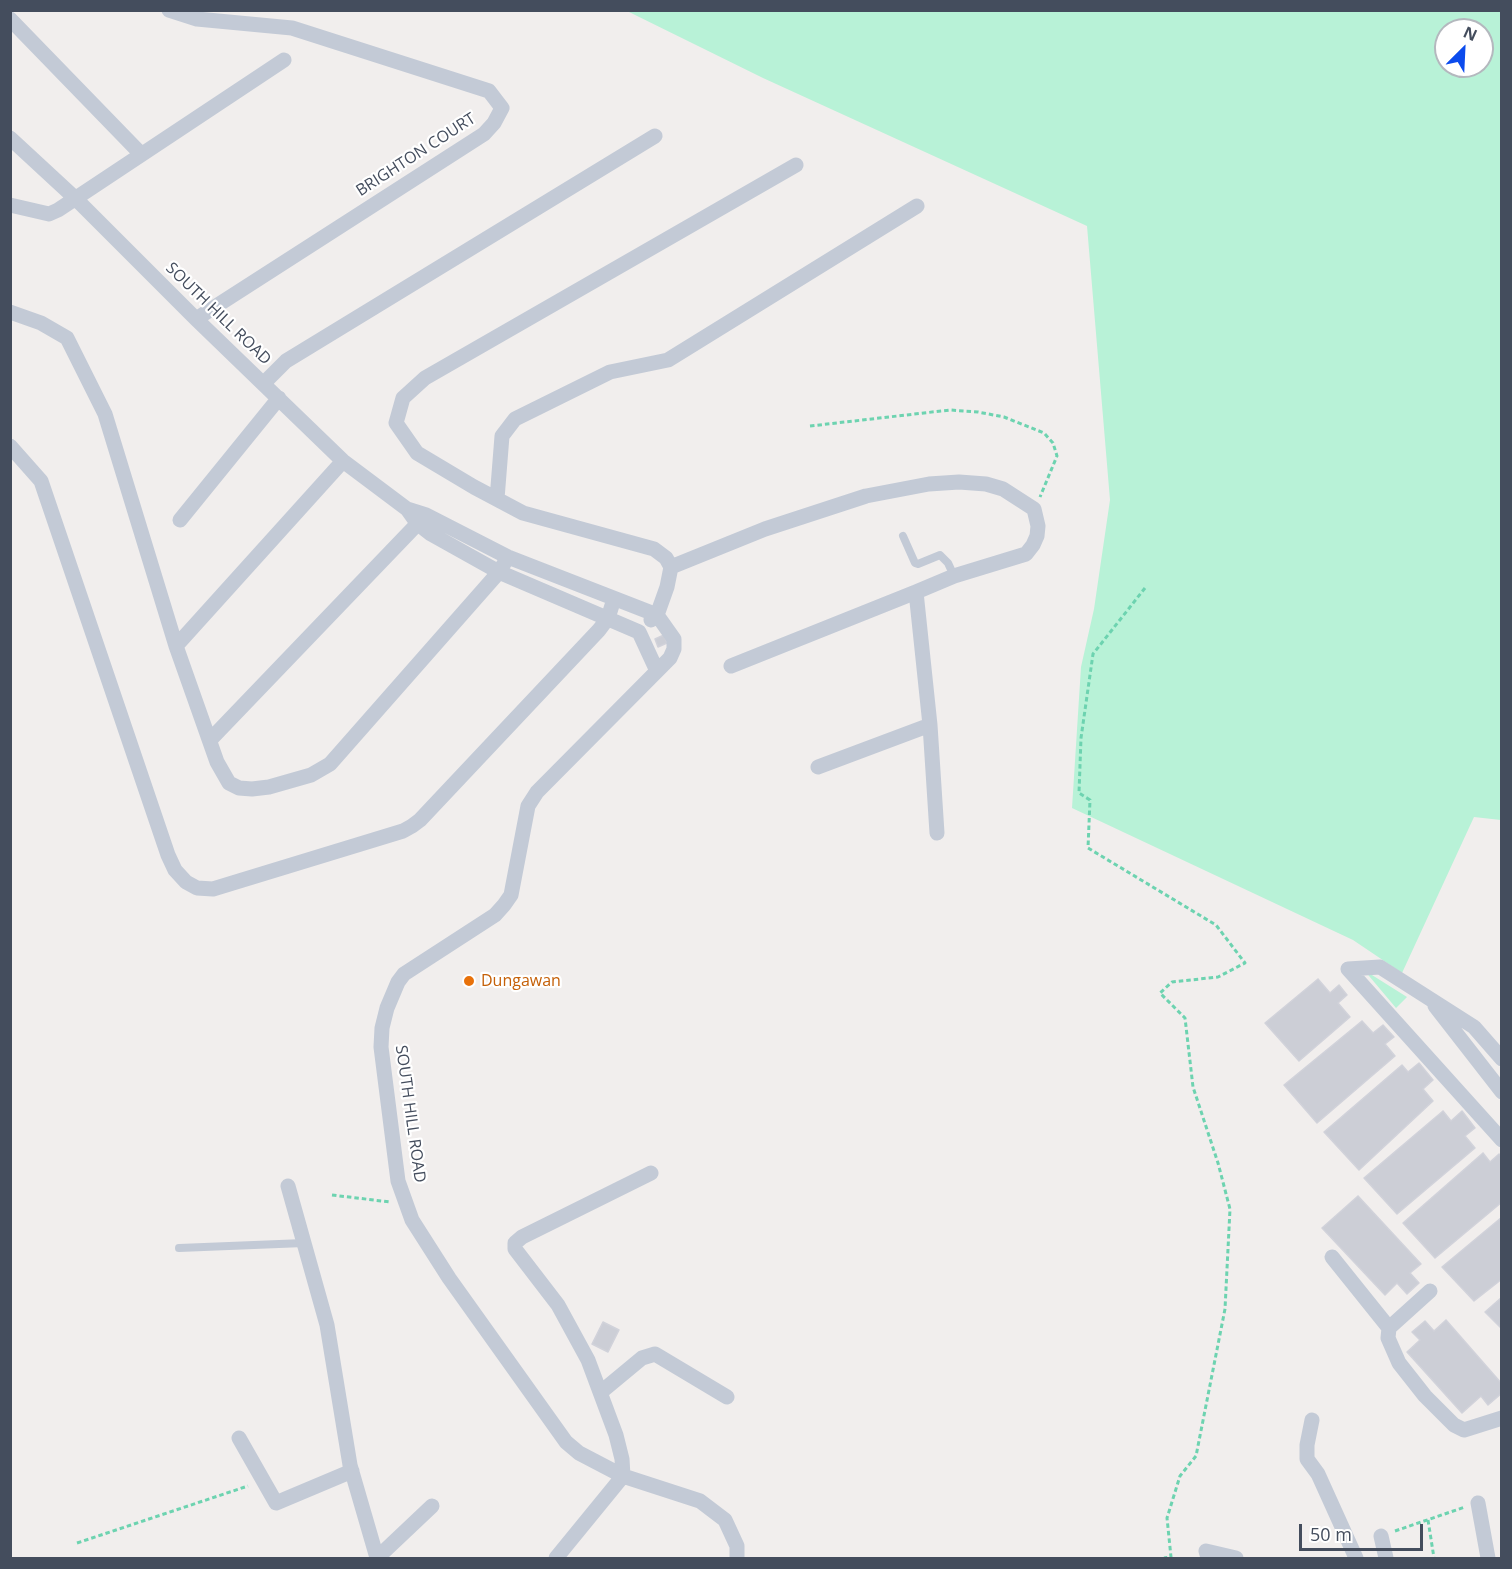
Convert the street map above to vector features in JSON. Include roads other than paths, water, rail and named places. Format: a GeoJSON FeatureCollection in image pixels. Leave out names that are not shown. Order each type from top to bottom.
{"type":"FeatureCollection","features":[{"type":"Feature","properties":{"kind":"street","name":"BRIGHTON COURT"},"geometry":{"type":"LineString","coordinates":[[169,10],[197,19],[292,28],[489,91],[502,108],[494,123],[484,134],[196,318]]}},
{"type":"Feature","properties":{"kind":"street"},"geometry":{"type":"LineString","coordinates":[[10,19],[141,154]]}},
{"type":"Feature","properties":{"kind":"street"},"geometry":{"type":"LineString","coordinates":[[10,205],[49,214],[76,199],[284,60]]}},
{"type":"Feature","properties":{"kind":"street"},"geometry":{"type":"LineString","coordinates":[[264,383],[286,361],[655,136]]}},
{"type":"Feature","properties":{"kind":"street","name":"SOUTH HILL ROAD"},"geometry":{"type":"LineString","coordinates":[[10,138],[76,199],[343,461],[422,519],[508,557],[657,615],[674,639],[674,649],[670,658],[537,792],[528,806],[511,895],[504,905],[495,915],[404,974],[392,993],[382,1028],[381,1047],[398,1181],[412,1220],[449,1278],[567,1442],[579,1453],[623,1476],[700,1501],[713,1509],[724,1520],[731,1532],[737,1546],[737,1558]]}},
{"type":"Feature","properties":{"kind":"street"},"geometry":{"type":"LineString","coordinates":[[657,671],[639,632],[657,615],[671,567],[666,558],[654,549],[523,513],[417,453],[396,423],[403,398],[425,378],[796,165]]}},
{"type":"Feature","properties":{"kind":"street"},"geometry":{"type":"LineString","coordinates":[[496,499],[502,435],[515,419],[610,372],[668,360],[917,206]]}},
{"type":"Feature","properties":{"kind":"street"},"geometry":{"type":"LineString","coordinates":[[10,312],[41,323],[68,338],[105,414],[176,646],[222,773],[229,783],[239,788],[269,787],[321,770],[338,756],[499,572],[508,557]]}},
{"type":"Feature","properties":{"kind":"street"},"geometry":{"type":"LineString","coordinates":[[180,520],[279,398]]}},
{"type":"Feature","properties":{"kind":"street"},"geometry":{"type":"LineString","coordinates":[[10,446],[40,481],[168,855],[186,882],[197,888],[213,889],[404,831],[412,826],[445,794],[608,618],[614,599]]}},
{"type":"Feature","properties":{"kind":"street"},"geometry":{"type":"LineString","coordinates":[[176,646],[343,461]]}},
{"type":"Feature","properties":{"kind":"street"},"geometry":{"type":"LineString","coordinates":[[671,567],[765,529],[866,496],[928,484],[959,482],[986,484],[1003,489],[1034,509],[1038,526],[1037,536],[1034,545],[1026,554],[954,576],[730,666]]}},
{"type":"Feature","properties":{"kind":"street","name":"SOUTH HILL ROAD"},"geometry":{"type":"LineString","coordinates":[[422,519],[431,534],[499,572],[639,632]]}},
{"type":"Feature","properties":{"kind":"street"},"geometry":{"type":"LineString","coordinates":[[210,740],[422,519]]}},
{"type":"Feature","properties":{"kind":"street"},"geometry":{"type":"LineString","coordinates":[[916,592],[930,725],[937,834]]}},
{"type":"Feature","properties":{"kind":"street"},"geometry":{"type":"LineString","coordinates":[[818,767],[930,725]]}},
{"type":"Feature","properties":{"kind":"street"},"geometry":{"type":"LineString","coordinates":[[1502,1059],[1474,1027],[1380,967],[1348,969],[1502,1140]]}},
{"type":"Feature","properties":{"kind":"street"},"geometry":{"type":"LineString","coordinates":[[1427,997],[1502,1092]]}},
{"type":"Feature","properties":{"kind":"street"},"geometry":{"type":"LineString","coordinates":[[556,1558],[623,1476],[620,1448],[588,1360],[558,1305],[515,1249],[514,1243],[651,1173]]}},
{"type":"Feature","properties":{"kind":"street"},"geometry":{"type":"LineString","coordinates":[[288,1185],[327,1325],[352,1471],[377,1558],[432,1506]]}},
{"type":"Feature","properties":{"kind":"street"},"geometry":{"type":"LineString","coordinates":[[1332,1257],[1389,1328]]}},
{"type":"Feature","properties":{"kind":"street"},"geometry":{"type":"LineString","coordinates":[[1430,1291],[1389,1328],[1388,1338],[1399,1364],[1425,1396],[1454,1425],[1464,1430],[1502,1418]]}},
{"type":"Feature","properties":{"kind":"street"},"geometry":{"type":"LineString","coordinates":[[601,1392],[642,1359],[655,1354],[727,1397]]}},
{"type":"Feature","properties":{"kind":"street"},"geometry":{"type":"LineString","coordinates":[[1312,1420],[1306,1445],[1307,1459],[1318,1474],[1356,1558]]}},
{"type":"Feature","properties":{"kind":"street"},"geometry":{"type":"LineString","coordinates":[[239,1438],[276,1503],[352,1471]]}},
{"type":"Feature","properties":{"kind":"street"},"geometry":{"type":"LineString","coordinates":[[1478,1503],[1488,1558]]}},
{"type":"Feature","properties":{"kind":"street"},"geometry":{"type":"LineString","coordinates":[[1381,1536],[1386,1558]]}},
{"type":"Feature","properties":{"kind":"street"},"geometry":{"type":"LineString","coordinates":[[1208,1558],[1206,1551],[1236,1558]]}},
{"type":"Feature","properties":{"kind":"lane"},"geometry":{"type":"LineString","coordinates":[[903,536],[915,563],[918,564],[940,555],[948,563],[954,576]]}},
{"type":"Feature","properties":{"kind":"lane"},"geometry":{"type":"LineString","coordinates":[[179,1248],[304,1243]]}},
{"type":"Feature","properties":{"kind":"place","name":"Dungawan"},"geometry":{"type":"Point","coordinates":[469,981]}}]}
